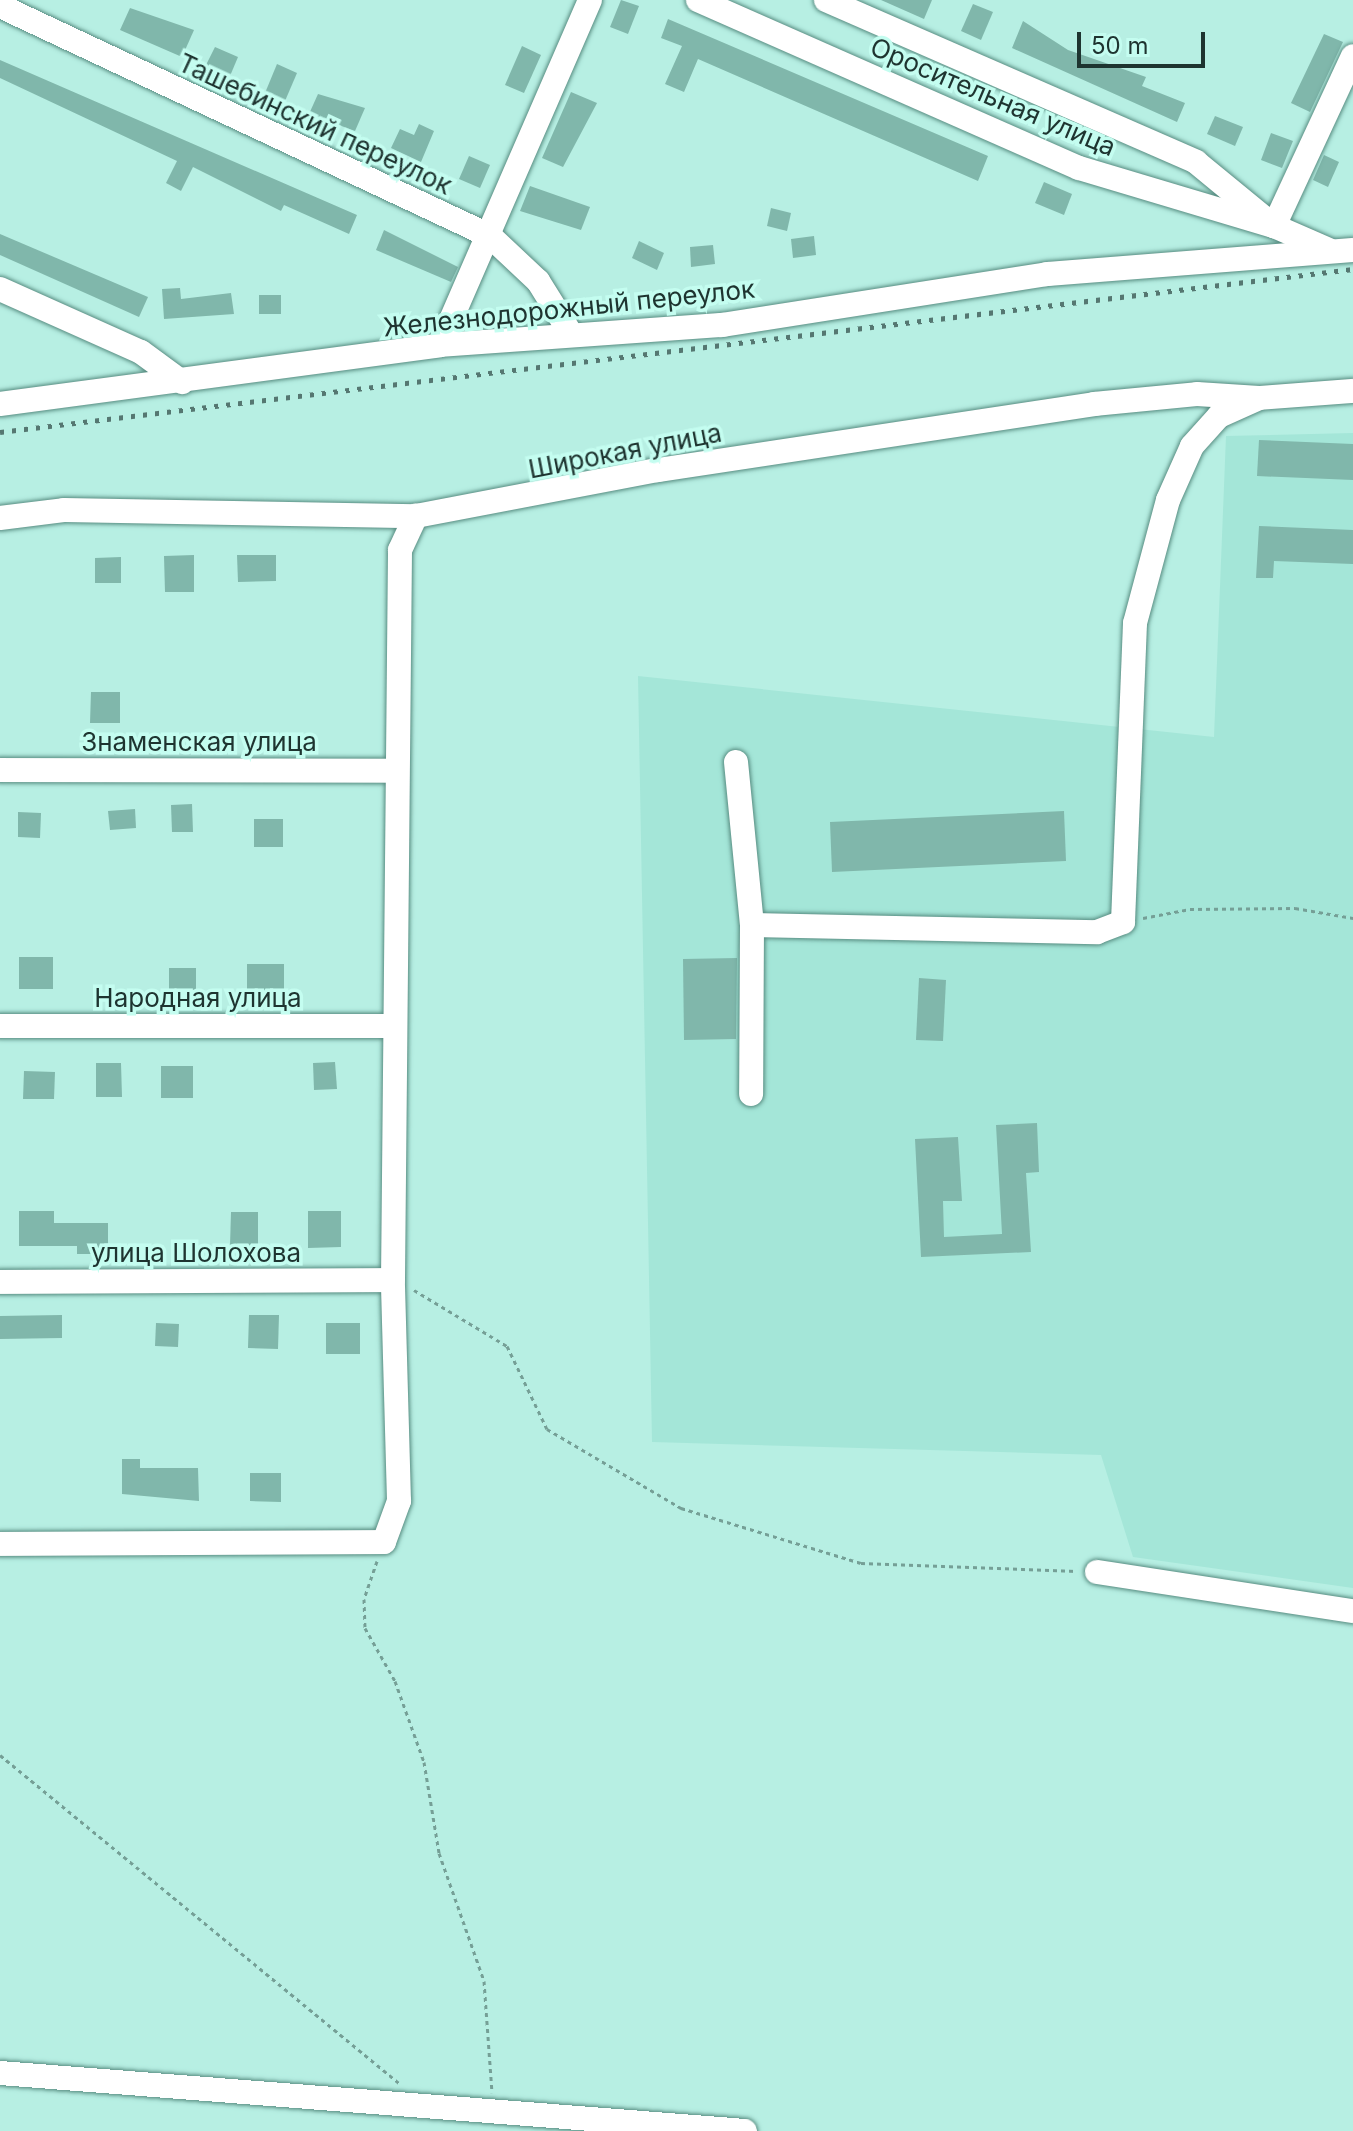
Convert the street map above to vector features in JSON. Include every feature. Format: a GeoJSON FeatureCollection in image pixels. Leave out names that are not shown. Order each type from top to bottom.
{"type":"FeatureCollection","features":[{"type":"Feature","properties":{"kind":"street"},"geometry":{"type":"LineString","coordinates":[[440,345],[590,0]]}},
{"type":"Feature","properties":{"kind":"street","name":"Оросительная улица"},"geometry":{"type":"LineString","coordinates":[[698,0],[1079,168],[1274,226],[1344,251]]}},
{"type":"Feature","properties":{"kind":"street","name":"Оросительная улица"},"geometry":{"type":"LineString","coordinates":[[826,0],[1196,162],[1274,226]]}},
{"type":"Feature","properties":{"kind":"street","name":"Ташебинский переулок"},"geometry":{"type":"LineString","coordinates":[[0,6],[490,236],[538,281],[571,334]]}},
{"type":"Feature","properties":{"kind":"street"},"geometry":{"type":"LineString","coordinates":[[1274,226],[1353,56]]}},
{"type":"Feature","properties":{"kind":"street","name":"Железнодорожный переулок"},"geometry":{"type":"LineString","coordinates":[[0,404],[440,345],[722,325],[1047,274],[1344,251]]}},
{"type":"Feature","properties":{"kind":"street"},"geometry":{"type":"LineString","coordinates":[[0,289],[141,352],[182,382]]}},
{"type":"Feature","properties":{"kind":"street"},"geometry":{"type":"LineString","coordinates":[[752,925],[1097,932],[1123,922],[1135,623],[1168,500],[1192,446],[1219,416],[1259,398],[1353,391]]}},
{"type":"Feature","properties":{"kind":"street","name":"Широкая улица"},"geometry":{"type":"LineString","coordinates":[[0,518],[64,510],[416,516],[658,470],[1094,404],[1197,394],[1259,398]]}},
{"type":"Feature","properties":{"kind":"street"},"geometry":{"type":"LineString","coordinates":[[0,1544],[384,1542],[399,1501],[393,1280],[397,771],[404,740],[400,550],[416,516]]}},
{"type":"Feature","properties":{"kind":"street"},"geometry":{"type":"LineString","coordinates":[[736,762],[752,925],[751,1094]]}},
{"type":"Feature","properties":{"kind":"street","name":"Знаменская улица"},"geometry":{"type":"LineString","coordinates":[[0,770],[397,771]]}},
{"type":"Feature","properties":{"kind":"street","name":"Народная улица"},"geometry":{"type":"LineString","coordinates":[[0,1026],[395,1026]]}},
{"type":"Feature","properties":{"kind":"street","name":"улица Шолохова"},"geometry":{"type":"LineString","coordinates":[[0,1282],[393,1280]]}},
{"type":"Feature","properties":{"kind":"street"},"geometry":{"type":"LineString","coordinates":[[1097,1572],[1353,1611]]}},
{"type":"Feature","properties":{"kind":"street"},"geometry":{"type":"LineString","coordinates":[[0,2073],[497,2116],[550,2126],[745,2131]]}},
{"type":"Feature","properties":{"kind":"path"},"geometry":{"type":"LineString","coordinates":[[1123,922],[1190,909],[1295,908],[1353,918]]}},
{"type":"Feature","properties":{"kind":"path"},"geometry":{"type":"LineString","coordinates":[[393,1280],[507,1346],[547,1429],[681,1508],[861,1563],[1097,1572]]}},
{"type":"Feature","properties":{"kind":"path"},"geometry":{"type":"LineString","coordinates":[[384,1542],[364,1599],[365,1628],[395,1681],[424,1762],[439,1853],[484,1981],[497,2116]]}},
{"type":"Feature","properties":{"kind":"path"},"geometry":{"type":"LineString","coordinates":[[0,1755],[407,2090]]}},
{"type":"Feature","properties":{"kind":"shaded area"},"geometry":{"type":"Polygon","coordinates":[[[1353,433],[1353,1588],[1133,1557],[1101,1455],[652,1442],[638,676],[1214,737],[1226,436],[1353,433]]]}},
{"type":"Feature","properties":{"kind":"building"},"geometry":{"type":"Polygon","coordinates":[[[621,0],[639,6],[628,34],[610,27],[621,0]]]}},
{"type":"Feature","properties":{"kind":"building"},"geometry":{"type":"Polygon","coordinates":[[[881,0],[932,0],[924,19],[881,0]]]}},
{"type":"Feature","properties":{"kind":"building"},"geometry":{"type":"Polygon","coordinates":[[[973,4],[993,12],[981,40],[961,31],[973,4]]]}},
{"type":"Feature","properties":{"kind":"building"},"geometry":{"type":"Polygon","coordinates":[[[130,8],[194,30],[182,57],[120,30],[130,8]]]}},
{"type":"Feature","properties":{"kind":"building"},"geometry":{"type":"Polygon","coordinates":[[[668,19],[988,156],[978,181],[698,59],[684,92],[665,84],[682,46],[661,38],[668,19]]]}},
{"type":"Feature","properties":{"kind":"building"},"geometry":{"type":"Polygon","coordinates":[[[1023,21],[1068,50],[1146,77],[1142,86],[1185,103],[1177,122],[1012,48],[1023,21]]]}},
{"type":"Feature","properties":{"kind":"building"},"geometry":{"type":"Polygon","coordinates":[[[1324,34],[1343,42],[1310,112],[1291,103],[1324,34]]]}},
{"type":"Feature","properties":{"kind":"building"},"geometry":{"type":"Polygon","coordinates":[[[522,46],[541,55],[524,93],[505,85],[522,46]]]}},
{"type":"Feature","properties":{"kind":"building"},"geometry":{"type":"Polygon","coordinates":[[[215,47],[238,57],[230,76],[206,65],[215,47]]]}},
{"type":"Feature","properties":{"kind":"building"},"geometry":{"type":"Polygon","coordinates":[[[0,60],[357,215],[349,234],[284,205],[281,211],[193,167],[181,191],[166,183],[177,161],[0,78],[0,60]]]}},
{"type":"Feature","properties":{"kind":"building"},"geometry":{"type":"Polygon","coordinates":[[[277,64],[297,73],[285,101],[265,93],[277,64]]]}},
{"type":"Feature","properties":{"kind":"building"},"geometry":{"type":"Polygon","coordinates":[[[571,92],[597,103],[563,167],[542,158],[571,92]]]}},
{"type":"Feature","properties":{"kind":"building"},"geometry":{"type":"Polygon","coordinates":[[[318,94],[365,108],[355,131],[309,114],[318,94]]]}},
{"type":"Feature","properties":{"kind":"building"},"geometry":{"type":"Polygon","coordinates":[[[1215,116],[1243,127],[1235,146],[1207,134],[1215,116]]]}},
{"type":"Feature","properties":{"kind":"building"},"geometry":{"type":"Polygon","coordinates":[[[419,124],[434,131],[421,162],[391,148],[400,129],[414,135],[419,124]]]}},
{"type":"Feature","properties":{"kind":"building"},"geometry":{"type":"Polygon","coordinates":[[[1271,133],[1293,141],[1282,168],[1261,160],[1271,133]]]}},
{"type":"Feature","properties":{"kind":"building"},"geometry":{"type":"Polygon","coordinates":[[[1324,155],[1339,162],[1328,187],[1313,180],[1324,155]]]}},
{"type":"Feature","properties":{"kind":"building"},"geometry":{"type":"Polygon","coordinates":[[[469,156],[490,165],[480,188],[459,179],[469,156]]]}},
{"type":"Feature","properties":{"kind":"building"},"geometry":{"type":"Polygon","coordinates":[[[1044,182],[1072,194],[1064,215],[1035,203],[1044,182]]]}},
{"type":"Feature","properties":{"kind":"building"},"geometry":{"type":"Polygon","coordinates":[[[530,186],[590,207],[581,230],[520,211],[530,186]]]}},
{"type":"Feature","properties":{"kind":"building"},"geometry":{"type":"Polygon","coordinates":[[[771,208],[791,213],[787,231],[767,226],[771,208]]]}},
{"type":"Feature","properties":{"kind":"building"},"geometry":{"type":"Polygon","coordinates":[[[384,230],[458,267],[451,282],[376,250],[384,230]]]}},
{"type":"Feature","properties":{"kind":"building"},"geometry":{"type":"Polygon","coordinates":[[[0,234],[148,297],[139,317],[0,255],[0,234]]]}},
{"type":"Feature","properties":{"kind":"building"},"geometry":{"type":"Polygon","coordinates":[[[814,236],[816,255],[793,258],[791,239],[814,236]]]}},
{"type":"Feature","properties":{"kind":"building"},"geometry":{"type":"Polygon","coordinates":[[[639,241],[664,253],[657,270],[632,258],[639,241]]]}},
{"type":"Feature","properties":{"kind":"building"},"geometry":{"type":"Polygon","coordinates":[[[713,245],[715,264],[691,267],[690,247],[713,245]]]}},
{"type":"Feature","properties":{"kind":"building"},"geometry":{"type":"Polygon","coordinates":[[[180,288],[181,299],[231,293],[234,314],[164,319],[162,289],[180,288]]]}},
{"type":"Feature","properties":{"kind":"building"},"geometry":{"type":"Polygon","coordinates":[[[259,295],[281,295],[281,314],[259,314],[259,295]]]}},
{"type":"Feature","properties":{"kind":"building"},"geometry":{"type":"Polygon","coordinates":[[[1259,440],[1353,444],[1353,480],[1257,476],[1259,440]]]}},
{"type":"Feature","properties":{"kind":"building"},"geometry":{"type":"Polygon","coordinates":[[[1259,526],[1353,530],[1353,564],[1274,561],[1273,578],[1256,578],[1259,526]]]}},
{"type":"Feature","properties":{"kind":"building"},"geometry":{"type":"Polygon","coordinates":[[[194,555],[194,592],[165,592],[164,556],[194,555]]]}},
{"type":"Feature","properties":{"kind":"building"},"geometry":{"type":"Polygon","coordinates":[[[237,555],[276,555],[276,581],[238,582],[237,555]]]}},
{"type":"Feature","properties":{"kind":"building"},"geometry":{"type":"Polygon","coordinates":[[[121,557],[121,583],[95,583],[95,558],[121,557]]]}},
{"type":"Feature","properties":{"kind":"building"},"geometry":{"type":"Polygon","coordinates":[[[91,692],[120,692],[120,723],[90,723],[91,692]]]}},
{"type":"Feature","properties":{"kind":"building"},"geometry":{"type":"Polygon","coordinates":[[[192,804],[193,832],[172,832],[171,805],[192,804]]]}},
{"type":"Feature","properties":{"kind":"building"},"geometry":{"type":"Polygon","coordinates":[[[135,809],[136,828],[110,830],[108,811],[135,809]]]}},
{"type":"Feature","properties":{"kind":"building"},"geometry":{"type":"Polygon","coordinates":[[[1064,811],[1066,861],[832,872],[830,822],[1064,811]]]}},
{"type":"Feature","properties":{"kind":"building"},"geometry":{"type":"Polygon","coordinates":[[[18,812],[41,813],[40,838],[18,837],[18,812]]]}},
{"type":"Feature","properties":{"kind":"building"},"geometry":{"type":"Polygon","coordinates":[[[254,819],[283,819],[283,847],[254,847],[254,819]]]}},
{"type":"Feature","properties":{"kind":"building"},"geometry":{"type":"Polygon","coordinates":[[[19,957],[53,957],[53,989],[19,989],[19,957]]]}},
{"type":"Feature","properties":{"kind":"building"},"geometry":{"type":"Polygon","coordinates":[[[737,958],[736,1039],[684,1040],[683,959],[737,958]]]}},
{"type":"Feature","properties":{"kind":"building"},"geometry":{"type":"Polygon","coordinates":[[[247,964],[284,964],[284,994],[247,994],[247,964]]]}},
{"type":"Feature","properties":{"kind":"building"},"geometry":{"type":"Polygon","coordinates":[[[169,968],[196,968],[196,990],[169,990],[169,968]]]}},
{"type":"Feature","properties":{"kind":"building"},"geometry":{"type":"Polygon","coordinates":[[[919,978],[946,980],[943,1041],[916,1040],[919,978]]]}},
{"type":"Feature","properties":{"kind":"building"},"geometry":{"type":"Polygon","coordinates":[[[335,1062],[337,1089],[314,1090],[313,1063],[335,1062]]]}},
{"type":"Feature","properties":{"kind":"building"},"geometry":{"type":"Polygon","coordinates":[[[96,1063],[121,1063],[122,1097],[96,1097],[96,1063]]]}},
{"type":"Feature","properties":{"kind":"building"},"geometry":{"type":"Polygon","coordinates":[[[161,1066],[193,1066],[193,1098],[161,1098],[161,1066]]]}},
{"type":"Feature","properties":{"kind":"building"},"geometry":{"type":"Polygon","coordinates":[[[24,1071],[55,1072],[54,1099],[23,1099],[24,1071]]]}},
{"type":"Feature","properties":{"kind":"building"},"geometry":{"type":"Polygon","coordinates":[[[1037,1123],[1039,1172],[1026,1173],[1031,1252],[921,1257],[915,1139],[958,1137],[962,1201],[943,1201],[944,1237],[1002,1234],[996,1125],[1037,1123]]]}},
{"type":"Feature","properties":{"kind":"building"},"geometry":{"type":"Polygon","coordinates":[[[19,1211],[54,1211],[54,1223],[108,1223],[108,1254],[77,1254],[77,1246],[19,1246],[19,1211]]]}},
{"type":"Feature","properties":{"kind":"building"},"geometry":{"type":"Polygon","coordinates":[[[308,1211],[341,1211],[341,1247],[308,1248],[308,1211]]]}},
{"type":"Feature","properties":{"kind":"building"},"geometry":{"type":"Polygon","coordinates":[[[231,1212],[258,1212],[258,1246],[230,1246],[231,1212]]]}},
{"type":"Feature","properties":{"kind":"building"},"geometry":{"type":"Polygon","coordinates":[[[62,1315],[62,1338],[0,1339],[0,1316],[62,1315]]]}},
{"type":"Feature","properties":{"kind":"building"},"geometry":{"type":"Polygon","coordinates":[[[249,1315],[279,1315],[278,1349],[248,1348],[249,1315]]]}},
{"type":"Feature","properties":{"kind":"building"},"geometry":{"type":"Polygon","coordinates":[[[156,1323],[179,1324],[178,1347],[155,1346],[156,1323]]]}},
{"type":"Feature","properties":{"kind":"building"},"geometry":{"type":"Polygon","coordinates":[[[326,1323],[360,1323],[360,1354],[326,1354],[326,1323]]]}},
{"type":"Feature","properties":{"kind":"building"},"geometry":{"type":"Polygon","coordinates":[[[122,1459],[140,1459],[140,1468],[198,1468],[199,1501],[122,1494],[122,1459]]]}},
{"type":"Feature","properties":{"kind":"building"},"geometry":{"type":"Polygon","coordinates":[[[250,1473],[281,1473],[281,1502],[250,1501],[250,1473]]]}},
{"type":"Feature","properties":{"kind":"railway"},"geometry":{"type":"LineString","coordinates":[[0,432],[1353,269]]}}]}
